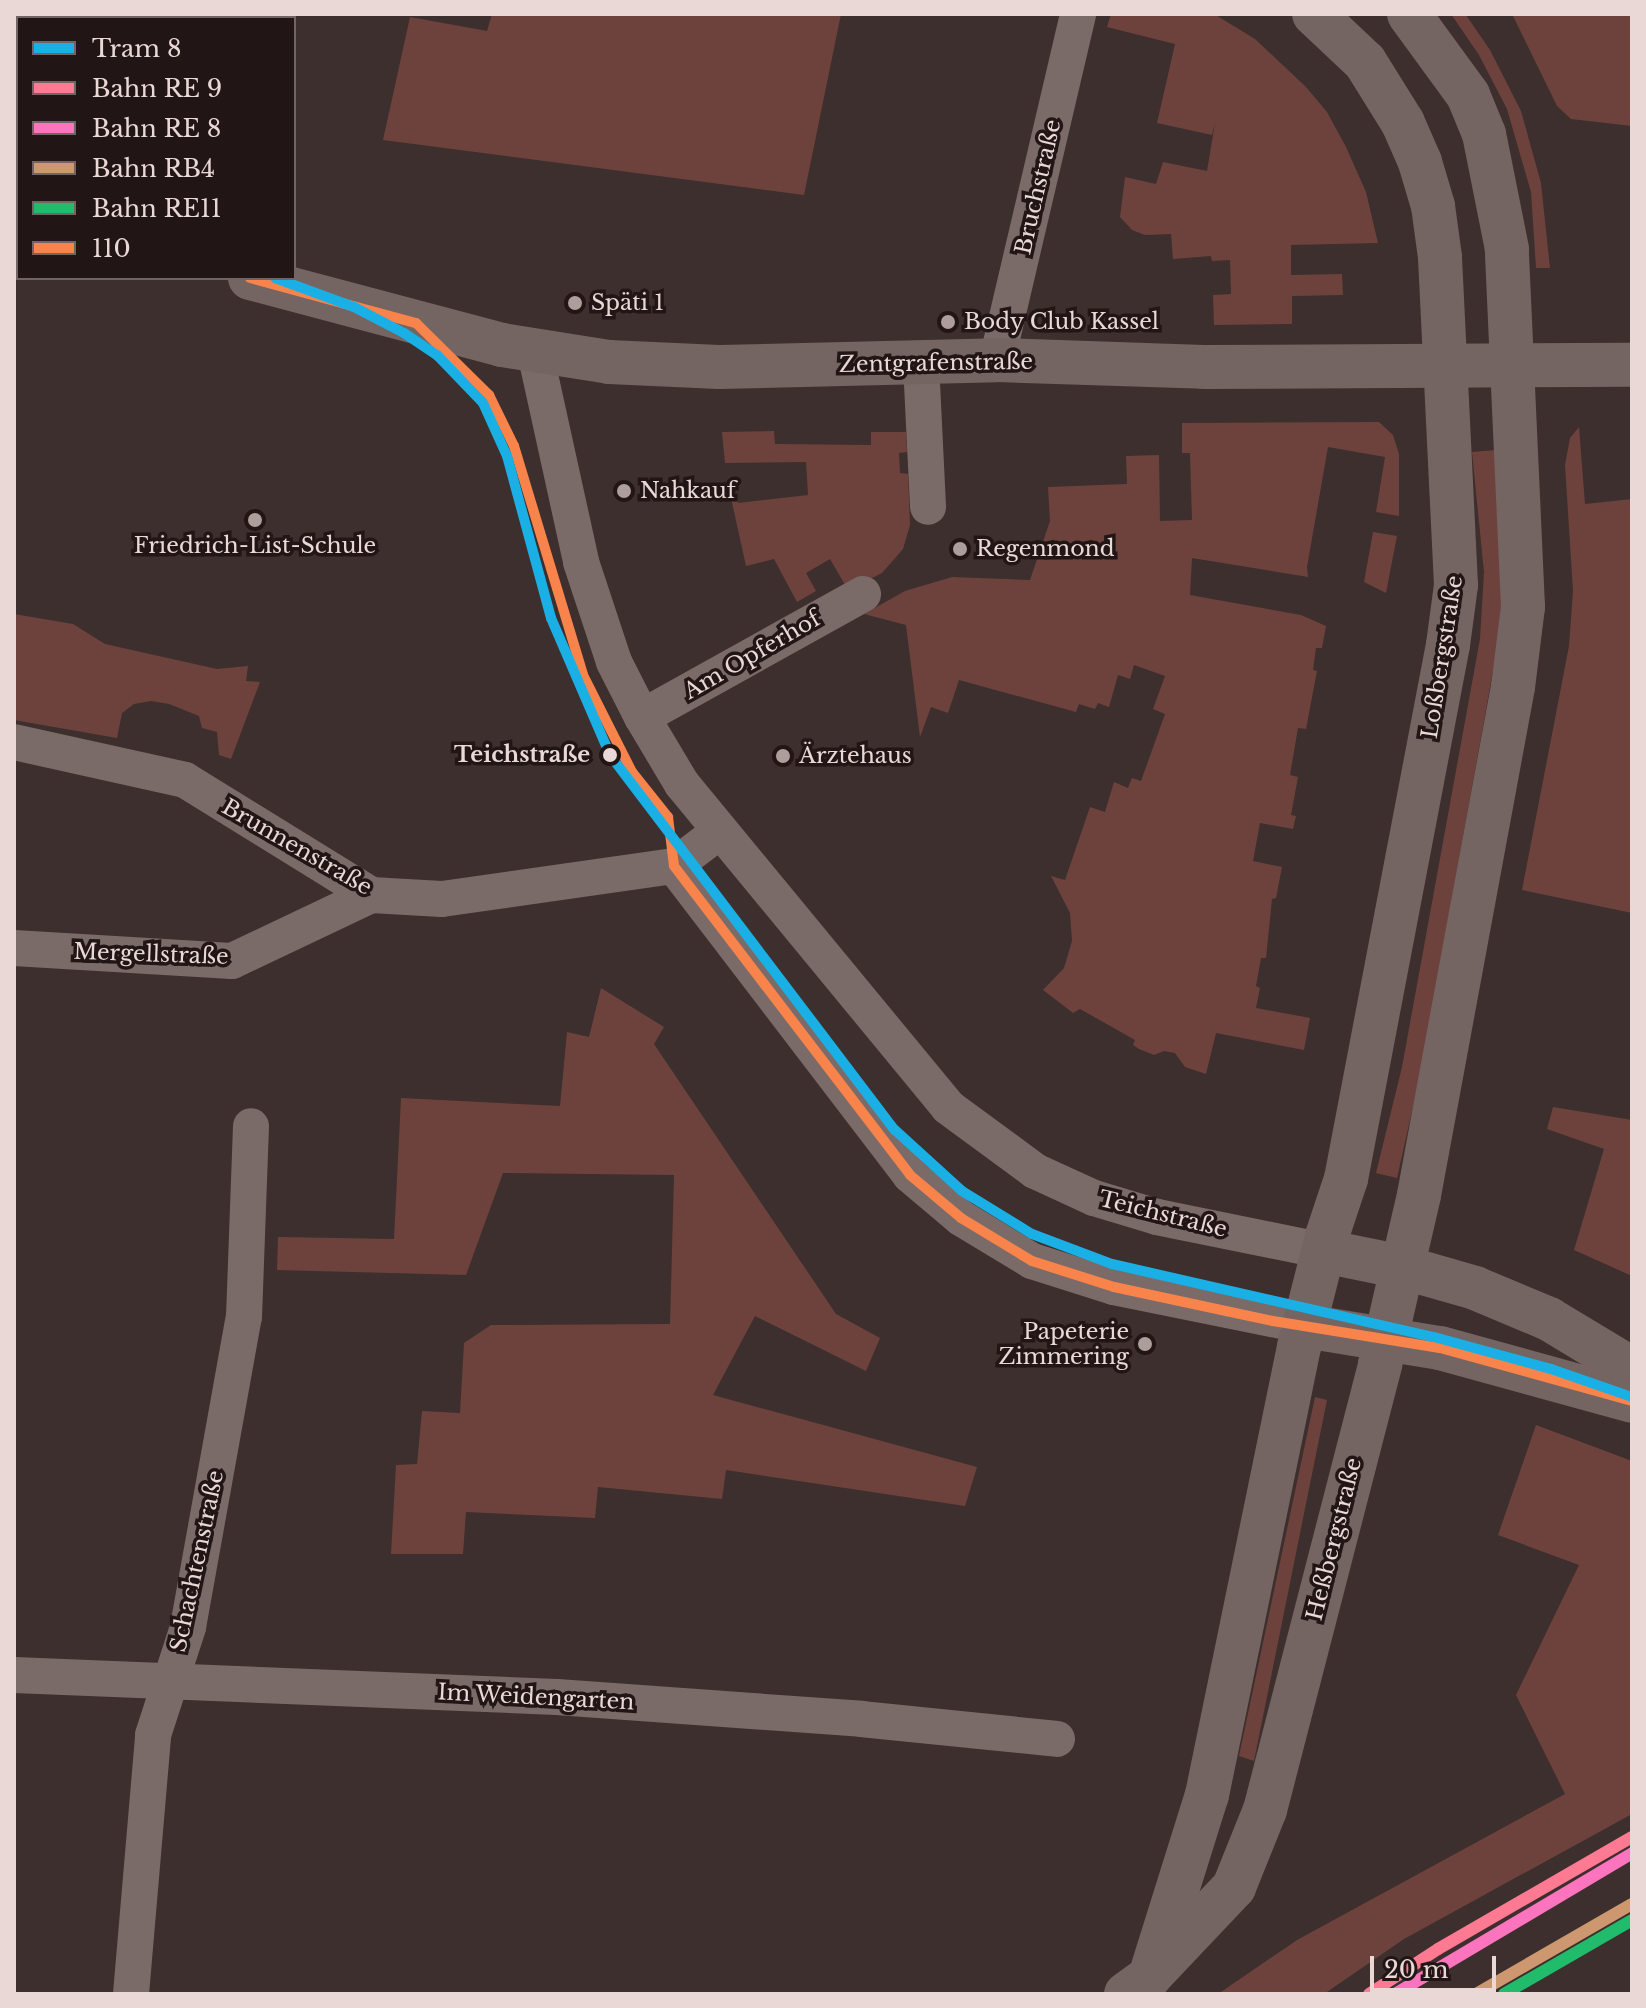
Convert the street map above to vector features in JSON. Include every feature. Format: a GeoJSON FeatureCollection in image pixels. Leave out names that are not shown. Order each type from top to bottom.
{"type":"FeatureCollection","features":[{"type":"Feature","properties":{"kind":"main road","name":"Loßbergstraße"},"geometry":{"type":"LineString","coordinates":[[1305,1326],[1351,1158],[1448,645],[1456,585],[1440,257],[1433,206],[1420,162],[1403,123],[1365,62],[1314,14]]}},
{"type":"Feature","properties":{"kind":"main road"},"geometry":{"type":"LineString","coordinates":[[1402,1267],[1419,1195],[1513,687],[1523,607],[1515,368],[1507,249],[1484,134],[1468,95],[1409,14]]}},
{"type":"Feature","properties":{"kind":"main road","name":"Zentgrafenstraße"},"geometry":{"type":"LineString","coordinates":[[258,280],[535,352],[609,362],[719,367],[997,360],[1204,367],[1515,368],[1632,365]]}},
{"type":"Feature","properties":{"kind":"main road","name":"Teichstraße"},"geometry":{"type":"LineString","coordinates":[[1324,1251],[1402,1267],[1475,1288],[1549,1319],[1632,1369]]}},
{"type":"Feature","properties":{"kind":"main road","name":"Heßbergstraße"},"geometry":{"type":"LineString","coordinates":[[1138,1985],[1234,1887],[1265,1810],[1402,1267]]}},
{"type":"Feature","properties":{"kind":"main road"},"geometry":{"type":"LineString","coordinates":[[1305,1326],[1385,1338],[1542,1373],[1632,1401]]}},
{"type":"Feature","properties":{"kind":"main road","name":"Heßbergstraße"},"geometry":{"type":"LineString","coordinates":[[1138,1985],[1207,1795],[1305,1326]]}},
{"type":"Feature","properties":{"kind":"main road"},"geometry":{"type":"LineString","coordinates":[[1207,1795],[1265,1810]]}},
{"type":"Feature","properties":{"kind":"street","name":"Bruchstraße"},"geometry":{"type":"LineString","coordinates":[[997,360],[1078,14]]}},
{"type":"Feature","properties":{"kind":"street","name":"Teichstraße"},"geometry":{"type":"LineString","coordinates":[[535,352],[581,562],[614,662],[642,717],[682,784],[948,1107],[1035,1171],[1094,1198],[1157,1217],[1324,1251]]}},
{"type":"Feature","properties":{"kind":"street"},"geometry":{"type":"LineString","coordinates":[[921,363],[928,507]]}},
{"type":"Feature","properties":{"kind":"street","name":"Am Opferhof"},"geometry":{"type":"LineString","coordinates":[[642,717],[863,594]]}},
{"type":"Feature","properties":{"kind":"street","name":"Brunnenstraße"},"geometry":{"type":"LineString","coordinates":[[14,742],[111,761],[185,780],[371,895],[442,899],[674,866],[720,831]]}},
{"type":"Feature","properties":{"kind":"street"},"geometry":{"type":"LineString","coordinates":[[674,866],[910,1175],[961,1218],[1032,1261],[1114,1287],[1305,1326]]}},
{"type":"Feature","properties":{"kind":"street","name":"Mergellstraße"},"geometry":{"type":"LineString","coordinates":[[14,948],[232,961],[371,895]]}},
{"type":"Feature","properties":{"kind":"street","name":"Schachtenstraße"},"geometry":{"type":"LineString","coordinates":[[131,1994],[153,1735],[188,1627],[244,1317],[251,1126]]}},
{"type":"Feature","properties":{"kind":"street","name":"Im Weidengarten"},"geometry":{"type":"LineString","coordinates":[[14,1675],[557,1697],[861,1719],[1057,1739]]}},
{"type":"Feature","properties":{"kind":"shaded area"},"geometry":{"type":"Polygon","coordinates":[[[492,14],[841,14],[804,195],[383,140],[410,17],[487,31],[492,14]]]}},
{"type":"Feature","properties":{"kind":"shaded area"},"geometry":{"type":"Polygon","coordinates":[[[1111,14],[1214,14],[1255,39],[1306,87],[1327,112],[1366,192],[1378,243],[1291,245],[1291,275],[1342,274],[1343,295],[1292,296],[1292,324],[1214,325],[1213,295],[1231,294],[1230,260],[1212,261],[1211,256],[1173,259],[1171,234],[1145,235],[1132,230],[1120,217],[1125,177],[1156,184],[1163,162],[1207,171],[1215,123],[1212,135],[1157,123],[1175,44],[1107,27],[1111,14]]]}},
{"type":"Feature","properties":{"kind":"shaded area"},"geometry":{"type":"Polygon","coordinates":[[[1451,14],[1465,14],[1468,18],[1490,50],[1521,111],[1541,183],[1550,268],[1536,268],[1531,192],[1507,109],[1479,55],[1451,14]]]}},
{"type":"Feature","properties":{"kind":"shaded area"},"geometry":{"type":"Polygon","coordinates":[[[1512,14],[1632,14],[1632,126],[1571,119],[1557,106],[1512,14]]]}},
{"type":"Feature","properties":{"kind":"shaded area"},"geometry":{"type":"Polygon","coordinates":[[[1379,422],[1393,435],[1399,454],[1399,516],[1376,512],[1385,457],[1328,447],[1307,567],[1308,577],[1192,558],[1190,595],[1301,615],[1326,626],[1322,648],[1316,648],[1313,670],[1317,671],[1306,729],[1298,728],[1290,775],[1298,777],[1291,815],[1296,816],[1293,829],[1260,823],[1253,861],[1282,867],[1276,898],[1272,899],[1266,958],[1261,958],[1256,1008],[1310,1018],[1304,1050],[1216,1033],[1206,1074],[1185,1067],[1175,1053],[1164,1051],[1154,1055],[1139,1049],[1133,1045],[1135,1040],[1080,1009],[1073,1013],[1043,990],[1064,968],[1072,941],[1070,913],[1051,876],[1065,880],[1090,807],[1105,812],[1114,782],[1128,788],[1132,778],[1141,781],[1165,714],[1153,709],[1165,676],[1134,665],[1130,679],[1118,675],[1109,707],[1098,703],[1095,709],[1079,704],[1076,712],[959,680],[948,713],[931,707],[920,737],[906,625],[864,614],[905,591],[952,577],[1030,580],[1050,521],[1048,487],[1127,484],[1126,456],[1159,455],[1160,521],[1192,520],[1190,453],[1182,453],[1182,423],[1379,422]]]}},
{"type":"Feature","properties":{"kind":"shaded area"},"geometry":{"type":"Polygon","coordinates":[[[1579,427],[1585,504],[1632,499],[1632,913],[1522,890],[1569,646],[1573,591],[1565,465],[1570,438],[1579,427]]]}},
{"type":"Feature","properties":{"kind":"shaded area"},"geometry":{"type":"Polygon","coordinates":[[[774,431],[775,444],[871,445],[871,432],[906,432],[907,452],[899,453],[900,473],[908,474],[910,525],[903,549],[882,573],[848,590],[830,559],[806,573],[816,591],[797,602],[774,559],[746,566],[731,498],[737,498],[738,503],[808,495],[806,462],[725,463],[722,432],[774,431]]]}},
{"type":"Feature","properties":{"kind":"shaded area"},"geometry":{"type":"Polygon","coordinates":[[[1496,450],[1504,598],[1498,643],[1419,1080],[1397,1178],[1376,1173],[1402,1067],[1480,639],[1484,572],[1472,452],[1496,450]]]}},
{"type":"Feature","properties":{"kind":"shaded area"},"geometry":{"type":"Polygon","coordinates":[[[1373,532],[1397,536],[1386,593],[1364,582],[1373,532]]]}},
{"type":"Feature","properties":{"kind":"shaded area"},"geometry":{"type":"Polygon","coordinates":[[[14,614],[73,624],[105,644],[217,669],[248,666],[246,681],[260,682],[231,759],[219,755],[217,732],[202,728],[199,716],[169,704],[151,701],[134,704],[122,713],[117,738],[14,720],[14,614]]]}},
{"type":"Feature","properties":{"kind":"shaded area"},"geometry":{"type":"Polygon","coordinates":[[[601,988],[664,1027],[654,1044],[836,1314],[880,1338],[866,1371],[755,1316],[713,1395],[977,1467],[965,1506],[726,1470],[722,1499],[598,1487],[595,1518],[466,1512],[463,1554],[391,1554],[396,1465],[417,1464],[422,1411],[460,1413],[464,1343],[491,1325],[670,1324],[674,1175],[503,1173],[466,1275],[277,1270],[278,1237],[394,1239],[401,1098],[560,1106],[567,1032],[589,1037],[601,988]]]}},
{"type":"Feature","properties":{"kind":"shaded area"},"geometry":{"type":"Polygon","coordinates":[[[1553,1107],[1632,1120],[1632,1276],[1574,1250],[1604,1149],[1547,1129],[1553,1107]]]}},
{"type":"Feature","properties":{"kind":"shaded area"},"geometry":{"type":"Polygon","coordinates":[[[1315,1397],[1327,1400],[1254,1761],[1239,1756],[1315,1397]]]}},
{"type":"Feature","properties":{"kind":"shaded area"},"geometry":{"type":"Polygon","coordinates":[[[1536,1425],[1632,1461],[1632,1814],[1404,1939],[1324,1994],[1218,1994],[1297,1940],[1565,1794],[1516,1695],[1579,1565],[1498,1535],[1536,1425]]]}},
{"type":"Feature","properties":{"kind":"tram line","name":"8"},"geometry":{"type":"LineString","coordinates":[[280,280],[354,307],[404,333],[437,355],[483,403],[507,456],[551,618],[610,755],[895,1130],[962,1191],[1032,1234],[1112,1264],[1434,1337],[1551,1369],[1632,1397]]}},
{"type":"Feature","properties":{"kind":"transit line","name":"110"},"geometry":{"type":"LineString","coordinates":[[257,280],[416,323]]}},
{"type":"Feature","properties":{"kind":"transit line","name":"110"},"geometry":{"type":"LineString","coordinates":[[416,323],[489,395],[514,446],[583,675],[632,772],[668,817],[674,866],[910,1175],[961,1218],[1032,1261],[1114,1287],[1273,1321],[1440,1348],[1632,1401]]}},
{"type":"Feature","properties":{"kind":"transit line"},"geometry":{"type":"LineString","coordinates":[[1369,1994],[1438,1949],[1632,1837]]}},
{"type":"Feature","properties":{"kind":"transit line"},"geometry":{"type":"LineString","coordinates":[[1395,1994],[1632,1853]]}},
{"type":"Feature","properties":{"kind":"rail line","name":"RB4"},"geometry":{"type":"LineString","coordinates":[[1476,1994],[1632,1904]]}},
{"type":"Feature","properties":{"kind":"rail line","name":"RE11"},"geometry":{"type":"LineString","coordinates":[[1504,1994],[1632,1920]]}},
{"type":"Feature","properties":{"kind":"place","name":"Späti 1"},"geometry":{"type":"Point","coordinates":[575,303]}},
{"type":"Feature","properties":{"kind":"place","name":"Body Club Kassel"},"geometry":{"type":"Point","coordinates":[948,322]}},
{"type":"Feature","properties":{"kind":"place","name":"Nahkauf"},"geometry":{"type":"Point","coordinates":[624,491]}},
{"type":"Feature","properties":{"kind":"place","name":"Friedrich-List-Schule"},"geometry":{"type":"Point","coordinates":[255,520]}},
{"type":"Feature","properties":{"kind":"place","name":"Regenmond"},"geometry":{"type":"Point","coordinates":[960,549]}},
{"type":"Feature","properties":{"kind":"place","name":"Teichstraße"},"geometry":{"type":"Point","coordinates":[610,755]}},
{"type":"Feature","properties":{"kind":"place","name":"Ärztehaus"},"geometry":{"type":"Point","coordinates":[783,756]}},
{"type":"Feature","properties":{"kind":"place","name":"Papeterie Zimmering"},"geometry":{"type":"Point","coordinates":[1145,1344]}}]}
